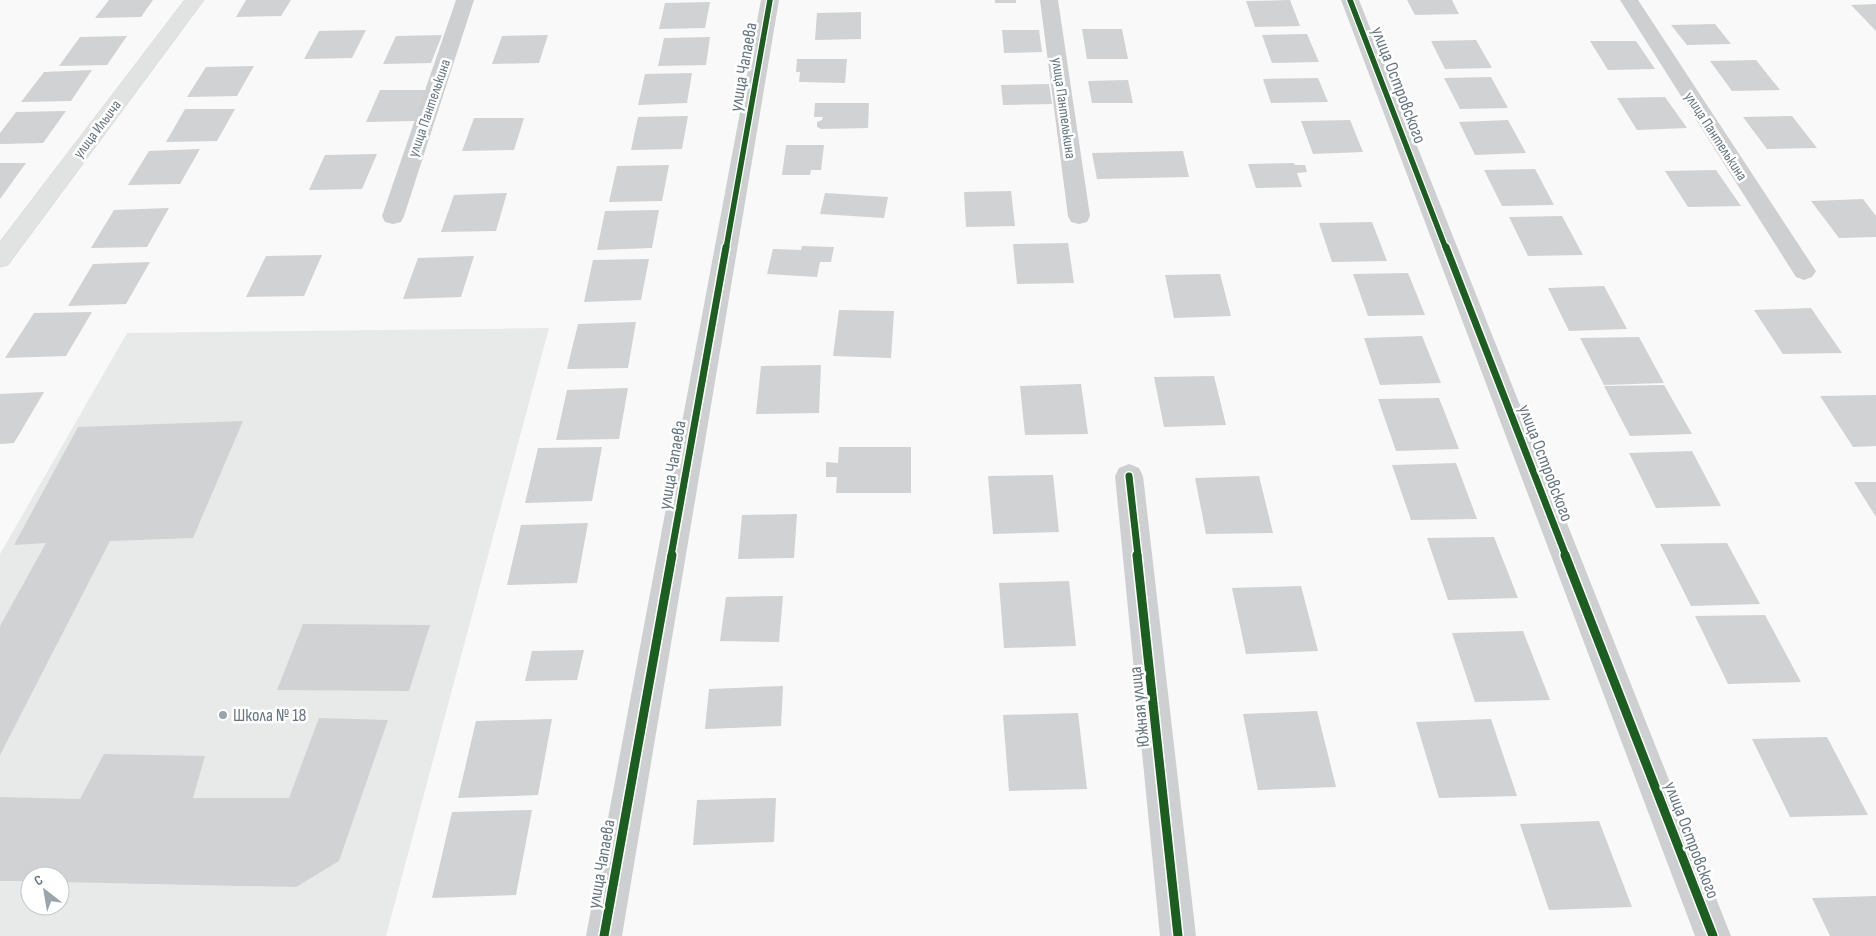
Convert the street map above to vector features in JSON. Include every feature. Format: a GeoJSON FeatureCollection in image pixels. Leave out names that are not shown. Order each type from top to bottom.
{"type":"FeatureCollection","features":[{"type":"Feature","properties":{"kind":"main road","name":"улица Ильича"},"geometry":{"type":"LineString","coordinates":[[0,259],[195,0]]}},
{"type":"Feature","properties":{"kind":"street","name":"улица Пантелькина"},"geometry":{"type":"LineString","coordinates":[[393,216],[466,0]]}},
{"type":"Feature","properties":{"kind":"street","name":"улица Чапаева"},"geometry":{"type":"LineString","coordinates":[[604,936],[770,0]]}},
{"type":"Feature","properties":{"kind":"street","name":"улица Пантелькина"},"geometry":{"type":"LineString","coordinates":[[1049,0],[1079,216]]}},
{"type":"Feature","properties":{"kind":"street","name":"улица Островского"},"geometry":{"type":"LineString","coordinates":[[1350,0],[1713,936]]}},
{"type":"Feature","properties":{"kind":"street","name":"улица Пантелькина"},"geometry":{"type":"LineString","coordinates":[[1629,0],[1804,271]]}},
{"type":"Feature","properties":{"kind":"street","name":"Южная улица"},"geometry":{"type":"LineString","coordinates":[[1128,476],[1178,936]]}},
{"type":"Feature","properties":{"kind":"shaded area","name":"Школа № 18"},"geometry":{"type":"Polygon","coordinates":[[[549,328],[386,936],[0,936],[0,554],[127,333],[549,328]]]}},
{"type":"Feature","properties":{"kind":"building"},"geometry":{"type":"Polygon","coordinates":[[[109,0],[153,0],[141,17],[95,18],[109,0]]]}},
{"type":"Feature","properties":{"kind":"building"},"geometry":{"type":"Polygon","coordinates":[[[246,0],[291,0],[281,16],[236,17],[246,0]]]}},
{"type":"Feature","properties":{"kind":"building"},"geometry":{"type":"Polygon","coordinates":[[[995,0],[1016,0],[1016,3],[995,3],[995,0]]]}},
{"type":"Feature","properties":{"kind":"building"},"geometry":{"type":"Polygon","coordinates":[[[1290,0],[1300,26],[1255,27],[1246,1],[1290,0]]]}},
{"type":"Feature","properties":{"kind":"building"},"geometry":{"type":"Polygon","coordinates":[[[1407,0],[1452,0],[1459,14],[1415,15],[1407,0]]]}},
{"type":"Feature","properties":{"kind":"building"},"geometry":{"type":"Polygon","coordinates":[[[710,2],[705,28],[659,29],[665,3],[710,2]]]}},
{"type":"Feature","properties":{"kind":"building"},"geometry":{"type":"Polygon","coordinates":[[[1876,4],[1876,31],[1851,5],[1876,4]]]}},
{"type":"Feature","properties":{"kind":"building"},"geometry":{"type":"Polygon","coordinates":[[[861,12],[861,39],[815,40],[817,13],[861,12]]]}},
{"type":"Feature","properties":{"kind":"building"},"geometry":{"type":"Polygon","coordinates":[[[1715,24],[1731,44],[1687,45],[1671,25],[1715,24]]]}},
{"type":"Feature","properties":{"kind":"building"},"geometry":{"type":"Polygon","coordinates":[[[1082,29],[1122,29],[1128,59],[1087,59],[1082,29]]]}},
{"type":"Feature","properties":{"kind":"building"},"geometry":{"type":"Polygon","coordinates":[[[366,30],[352,58],[304,59],[319,31],[366,30]]]}},
{"type":"Feature","properties":{"kind":"building"},"geometry":{"type":"Polygon","coordinates":[[[1002,30],[1039,30],[1042,52],[1004,53],[1002,30]]]}},
{"type":"Feature","properties":{"kind":"building"},"geometry":{"type":"Polygon","coordinates":[[[1307,34],[1319,62],[1272,63],[1262,35],[1307,34]]]}},
{"type":"Feature","properties":{"kind":"building"},"geometry":{"type":"Polygon","coordinates":[[[442,35],[431,63],[383,64],[396,36],[442,35]]]}},
{"type":"Feature","properties":{"kind":"building"},"geometry":{"type":"Polygon","coordinates":[[[548,35],[539,63],[492,64],[502,36],[548,35]]]}},
{"type":"Feature","properties":{"kind":"building"},"geometry":{"type":"Polygon","coordinates":[[[127,36],[107,65],[59,66],[80,37],[127,36]]]}},
{"type":"Feature","properties":{"kind":"building"},"geometry":{"type":"Polygon","coordinates":[[[710,37],[706,65],[658,66],[664,38],[710,37]]]}},
{"type":"Feature","properties":{"kind":"building"},"geometry":{"type":"Polygon","coordinates":[[[1476,40],[1492,68],[1445,69],[1431,41],[1476,40]]]}},
{"type":"Feature","properties":{"kind":"building"},"geometry":{"type":"Polygon","coordinates":[[[1590,41],[1636,41],[1655,69],[1608,70],[1590,41]]]}},
{"type":"Feature","properties":{"kind":"building"},"geometry":{"type":"Polygon","coordinates":[[[797,59],[847,59],[845,83],[799,82],[800,72],[796,72],[797,59]]]}},
{"type":"Feature","properties":{"kind":"building"},"geometry":{"type":"Polygon","coordinates":[[[1756,60],[1780,90],[1732,91],[1710,61],[1756,60]]]}},
{"type":"Feature","properties":{"kind":"building"},"geometry":{"type":"Polygon","coordinates":[[[254,66],[237,96],[187,97],[206,67],[254,66]]]}},
{"type":"Feature","properties":{"kind":"building"},"geometry":{"type":"Polygon","coordinates":[[[92,70],[71,101],[21,102],[44,72],[92,70]]]}},
{"type":"Feature","properties":{"kind":"building"},"geometry":{"type":"Polygon","coordinates":[[[692,73],[687,103],[638,105],[645,74],[692,73]]]}},
{"type":"Feature","properties":{"kind":"building"},"geometry":{"type":"Polygon","coordinates":[[[1491,77],[1508,108],[1460,109],[1444,78],[1491,77]]]}},
{"type":"Feature","properties":{"kind":"building"},"geometry":{"type":"Polygon","coordinates":[[[1318,78],[1328,102],[1271,103],[1263,79],[1318,78]]]}},
{"type":"Feature","properties":{"kind":"building"},"geometry":{"type":"Polygon","coordinates":[[[1128,80],[1133,103],[1092,103],[1088,81],[1128,80]]]}},
{"type":"Feature","properties":{"kind":"building"},"geometry":{"type":"Polygon","coordinates":[[[1049,84],[1052,104],[1003,105],[1001,85],[1049,84]]]}},
{"type":"Feature","properties":{"kind":"building"},"geometry":{"type":"Polygon","coordinates":[[[380,90],[429,90],[417,121],[366,122],[380,90]]]}},
{"type":"Feature","properties":{"kind":"building"},"geometry":{"type":"Polygon","coordinates":[[[1665,97],[1687,128],[1637,130],[1617,98],[1665,97]]]}},
{"type":"Feature","properties":{"kind":"building"},"geometry":{"type":"Polygon","coordinates":[[[815,103],[869,103],[868,128],[821,129],[817,127],[817,122],[822,120],[823,117],[814,117],[815,103]]]}},
{"type":"Feature","properties":{"kind":"building"},"geometry":{"type":"Polygon","coordinates":[[[185,109],[235,109],[217,141],[166,142],[185,109]]]}},
{"type":"Feature","properties":{"kind":"building"},"geometry":{"type":"Polygon","coordinates":[[[66,111],[43,143],[0,144],[0,133],[16,112],[66,111]]]}},
{"type":"Feature","properties":{"kind":"building"},"geometry":{"type":"Polygon","coordinates":[[[688,116],[682,149],[631,150],[638,117],[688,116]]]}},
{"type":"Feature","properties":{"kind":"building"},"geometry":{"type":"Polygon","coordinates":[[[1792,116],[1817,148],[1767,149],[1743,117],[1792,116]]]}},
{"type":"Feature","properties":{"kind":"building"},"geometry":{"type":"Polygon","coordinates":[[[474,118],[524,118],[514,150],[462,151],[474,118]]]}},
{"type":"Feature","properties":{"kind":"building"},"geometry":{"type":"Polygon","coordinates":[[[1350,120],[1363,152],[1313,154],[1301,121],[1350,120]]]}},
{"type":"Feature","properties":{"kind":"building"},"geometry":{"type":"Polygon","coordinates":[[[1508,120],[1526,153],[1475,155],[1459,122],[1508,120]]]}},
{"type":"Feature","properties":{"kind":"building"},"geometry":{"type":"Polygon","coordinates":[[[786,145],[824,145],[821,170],[811,170],[810,175],[782,175],[786,145]]]}},
{"type":"Feature","properties":{"kind":"building"},"geometry":{"type":"Polygon","coordinates":[[[200,149],[180,184],[128,185],[149,151],[200,149]]]}},
{"type":"Feature","properties":{"kind":"building"},"geometry":{"type":"Polygon","coordinates":[[[1183,151],[1189,177],[1097,179],[1092,153],[1183,151]]]}},
{"type":"Feature","properties":{"kind":"building"},"geometry":{"type":"Polygon","coordinates":[[[377,154],[362,189],[309,190],[325,155],[377,154]]]}},
{"type":"Feature","properties":{"kind":"building"},"geometry":{"type":"Polygon","coordinates":[[[0,163],[26,163],[0,199],[0,163]]]}},
{"type":"Feature","properties":{"kind":"building"},"geometry":{"type":"Polygon","coordinates":[[[1294,163],[1295,165],[1305,165],[1307,172],[1297,173],[1302,187],[1256,188],[1248,164],[1294,163]]]}},
{"type":"Feature","properties":{"kind":"building"},"geometry":{"type":"Polygon","coordinates":[[[669,165],[662,201],[609,202],[617,166],[669,165]]]}},
{"type":"Feature","properties":{"kind":"building"},"geometry":{"type":"Polygon","coordinates":[[[1535,169],[1554,205],[1502,206],[1484,170],[1535,169]]]}},
{"type":"Feature","properties":{"kind":"building"},"geometry":{"type":"Polygon","coordinates":[[[1716,170],[1741,206],[1688,207],[1665,171],[1716,170]]]}},
{"type":"Feature","properties":{"kind":"building"},"geometry":{"type":"Polygon","coordinates":[[[1011,191],[1015,226],[966,227],[964,192],[1011,191]]]}},
{"type":"Feature","properties":{"kind":"building"},"geometry":{"type":"Polygon","coordinates":[[[507,193],[496,231],[441,232],[454,195],[507,193]]]}},
{"type":"Feature","properties":{"kind":"building"},"geometry":{"type":"Polygon","coordinates":[[[825,193],[888,197],[884,218],[820,214],[825,193]]]}},
{"type":"Feature","properties":{"kind":"building"},"geometry":{"type":"Polygon","coordinates":[[[1863,199],[1876,216],[1876,237],[1839,238],[1811,201],[1863,199]]]}},
{"type":"Feature","properties":{"kind":"building"},"geometry":{"type":"Polygon","coordinates":[[[169,208],[147,247],[91,248],[114,210],[169,208]]]}},
{"type":"Feature","properties":{"kind":"building"},"geometry":{"type":"Polygon","coordinates":[[[659,210],[652,248],[597,250],[605,211],[659,210]]]}},
{"type":"Feature","properties":{"kind":"building"},"geometry":{"type":"Polygon","coordinates":[[[1562,216],[1583,255],[1528,256],[1509,217],[1562,216]]]}},
{"type":"Feature","properties":{"kind":"building"},"geometry":{"type":"Polygon","coordinates":[[[1372,222],[1387,261],[1332,262],[1319,223],[1372,222]]]}},
{"type":"Feature","properties":{"kind":"building"},"geometry":{"type":"Polygon","coordinates":[[[1068,243],[1074,283],[1017,284],[1013,244],[1068,243]]]}},
{"type":"Feature","properties":{"kind":"building"},"geometry":{"type":"Polygon","coordinates":[[[802,246],[834,247],[831,262],[820,262],[817,277],[767,274],[773,249],[801,250],[802,246]]]}},
{"type":"Feature","properties":{"kind":"building"},"geometry":{"type":"Polygon","coordinates":[[[322,255],[304,296],[246,297],[266,256],[322,255]]]}},
{"type":"Feature","properties":{"kind":"building"},"geometry":{"type":"Polygon","coordinates":[[[474,256],[461,297],[403,299],[418,258],[474,256]]]}},
{"type":"Feature","properties":{"kind":"building"},"geometry":{"type":"Polygon","coordinates":[[[649,259],[641,300],[584,302],[593,260],[649,259]]]}},
{"type":"Feature","properties":{"kind":"building"},"geometry":{"type":"Polygon","coordinates":[[[150,262],[126,304],[68,306],[93,264],[150,262]]]}},
{"type":"Feature","properties":{"kind":"building"},"geometry":{"type":"Polygon","coordinates":[[[1408,273],[1425,315],[1368,316],[1353,274],[1408,273]]]}},
{"type":"Feature","properties":{"kind":"building"},"geometry":{"type":"Polygon","coordinates":[[[1220,274],[1231,316],[1174,318],[1165,275],[1220,274]]]}},
{"type":"Feature","properties":{"kind":"building"},"geometry":{"type":"Polygon","coordinates":[[[1604,286],[1627,329],[1569,331],[1548,288],[1604,286]]]}},
{"type":"Feature","properties":{"kind":"building"},"geometry":{"type":"Polygon","coordinates":[[[1811,308],[1842,353],[1783,354],[1754,310],[1811,308]]]}},
{"type":"Feature","properties":{"kind":"building"},"geometry":{"type":"Polygon","coordinates":[[[839,310],[894,311],[891,358],[833,356],[839,310]]]}},
{"type":"Feature","properties":{"kind":"building"},"geometry":{"type":"Polygon","coordinates":[[[92,312],[66,356],[5,358],[34,313],[92,312]]]}},
{"type":"Feature","properties":{"kind":"building"},"geometry":{"type":"Polygon","coordinates":[[[636,322],[628,368],[567,369],[578,324],[636,322]]]}},
{"type":"Feature","properties":{"kind":"building"},"geometry":{"type":"Polygon","coordinates":[[[1422,336],[1441,383],[1380,385],[1364,338],[1422,336]]]}},
{"type":"Feature","properties":{"kind":"building"},"geometry":{"type":"Polygon","coordinates":[[[1639,337],[1664,383],[1604,385],[1580,338],[1639,337]]]}},
{"type":"Feature","properties":{"kind":"building"},"geometry":{"type":"Polygon","coordinates":[[[821,365],[819,413],[756,414],[761,366],[821,365]]]}},
{"type":"Feature","properties":{"kind":"building"},"geometry":{"type":"Polygon","coordinates":[[[1214,376],[1226,425],[1164,427],[1154,377],[1214,376]]]}},
{"type":"Feature","properties":{"kind":"building"},"geometry":{"type":"Polygon","coordinates":[[[1081,384],[1088,434],[1025,435],[1020,386],[1081,384]]]}},
{"type":"Feature","properties":{"kind":"building"},"geometry":{"type":"Polygon","coordinates":[[[1664,385],[1692,434],[1630,436],[1604,386],[1664,385]]]}},
{"type":"Feature","properties":{"kind":"building"},"geometry":{"type":"Polygon","coordinates":[[[628,388],[619,439],[556,440],[567,390],[628,388]]]}},
{"type":"Feature","properties":{"kind":"building"},"geometry":{"type":"Polygon","coordinates":[[[44,392],[14,443],[0,444],[0,394],[44,392]]]}},
{"type":"Feature","properties":{"kind":"building"},"geometry":{"type":"Polygon","coordinates":[[[1876,395],[1876,446],[1853,447],[1820,396],[1876,395]]]}},
{"type":"Feature","properties":{"kind":"building"},"geometry":{"type":"Polygon","coordinates":[[[1439,398],[1459,449],[1396,451],[1378,399],[1439,398]]]}},
{"type":"Feature","properties":{"kind":"building"},"geometry":{"type":"Polygon","coordinates":[[[243,421],[193,538],[110,541],[0,755],[0,626],[46,543],[14,545],[78,427],[243,421]]]}},
{"type":"Feature","properties":{"kind":"building"},"geometry":{"type":"Polygon","coordinates":[[[602,447],[592,501],[525,503],[538,448],[602,447]]]}},
{"type":"Feature","properties":{"kind":"building"},"geometry":{"type":"Polygon","coordinates":[[[839,447],[911,447],[911,493],[836,493],[837,477],[826,477],[826,462],[838,463],[839,447]]]}},
{"type":"Feature","properties":{"kind":"building"},"geometry":{"type":"Polygon","coordinates":[[[1692,451],[1721,506],[1656,508],[1629,453],[1692,451]]]}},
{"type":"Feature","properties":{"kind":"building"},"geometry":{"type":"Polygon","coordinates":[[[1456,463],[1477,519],[1411,520],[1392,465],[1456,463]]]}},
{"type":"Feature","properties":{"kind":"building"},"geometry":{"type":"Polygon","coordinates":[[[1053,475],[1059,532],[993,534],[988,476],[1053,475]]]}},
{"type":"Feature","properties":{"kind":"building"},"geometry":{"type":"Polygon","coordinates":[[[1259,476],[1273,533],[1206,534],[1195,478],[1259,476]]]}},
{"type":"Feature","properties":{"kind":"building"},"geometry":{"type":"Polygon","coordinates":[[[1854,482],[1876,482],[1876,517],[1854,482]]]}},
{"type":"Feature","properties":{"kind":"building"},"geometry":{"type":"Polygon","coordinates":[[[797,514],[794,558],[738,559],[742,515],[797,514]]]}},
{"type":"Feature","properties":{"kind":"building"},"geometry":{"type":"Polygon","coordinates":[[[588,523],[577,583],[507,585],[521,525],[588,523]]]}},
{"type":"Feature","properties":{"kind":"building"},"geometry":{"type":"Polygon","coordinates":[[[1494,537],[1518,598],[1448,600],[1427,538],[1494,537]]]}},
{"type":"Feature","properties":{"kind":"building"},"geometry":{"type":"Polygon","coordinates":[[[1727,543],[1760,604],[1691,606],[1660,544],[1727,543]]]}},
{"type":"Feature","properties":{"kind":"building"},"geometry":{"type":"Polygon","coordinates":[[[1069,581],[1076,646],[1004,648],[999,583],[1069,581]]]}},
{"type":"Feature","properties":{"kind":"building"},"geometry":{"type":"Polygon","coordinates":[[[1301,586],[1318,651],[1246,654],[1232,588],[1301,586]]]}},
{"type":"Feature","properties":{"kind":"building"},"geometry":{"type":"Polygon","coordinates":[[[783,596],[779,642],[720,641],[726,597],[783,596]]]}},
{"type":"Feature","properties":{"kind":"building"},"geometry":{"type":"Polygon","coordinates":[[[1765,615],[1801,682],[1728,684],[1695,616],[1765,615]]]}},
{"type":"Feature","properties":{"kind":"building"},"geometry":{"type":"Polygon","coordinates":[[[303,624],[430,625],[409,691],[277,690],[303,624]]]}},
{"type":"Feature","properties":{"kind":"building"},"geometry":{"type":"Polygon","coordinates":[[[1523,631],[1550,700],[1475,702],[1452,633],[1523,631]]]}},
{"type":"Feature","properties":{"kind":"building"},"geometry":{"type":"Polygon","coordinates":[[[584,650],[577,680],[525,681],[532,651],[584,650]]]}},
{"type":"Feature","properties":{"kind":"building"},"geometry":{"type":"Polygon","coordinates":[[[783,686],[781,726],[705,729],[709,689],[783,686]]]}},
{"type":"Feature","properties":{"kind":"building"},"geometry":{"type":"Polygon","coordinates":[[[1317,711],[1336,787],[1258,790],[1243,714],[1317,711]]]}},
{"type":"Feature","properties":{"kind":"building"},"geometry":{"type":"Polygon","coordinates":[[[1078,713],[1087,789],[1009,791],[1003,715],[1078,713]]]}},
{"type":"Feature","properties":{"kind":"building"},"geometry":{"type":"Polygon","coordinates":[[[319,718],[388,720],[339,861],[296,887],[70,882],[70,866],[20,866],[20,881],[0,881],[0,797],[80,799],[104,754],[205,756],[193,798],[289,798],[319,718]]]}},
{"type":"Feature","properties":{"kind":"building"},"geometry":{"type":"Polygon","coordinates":[[[552,719],[538,795],[458,798],[476,721],[552,719]]]}},
{"type":"Feature","properties":{"kind":"building"},"geometry":{"type":"Polygon","coordinates":[[[1491,719],[1517,796],[1439,798],[1416,722],[1491,719]]]}},
{"type":"Feature","properties":{"kind":"building"},"geometry":{"type":"Polygon","coordinates":[[[1827,737],[1868,815],[1790,817],[1752,739],[1827,737]]]}},
{"type":"Feature","properties":{"kind":"building"},"geometry":{"type":"Polygon","coordinates":[[[776,798],[774,842],[693,845],[697,800],[776,798]]]}},
{"type":"Feature","properties":{"kind":"building"},"geometry":{"type":"Polygon","coordinates":[[[532,810],[516,895],[432,898],[452,812],[532,810]]]}},
{"type":"Feature","properties":{"kind":"building"},"geometry":{"type":"Polygon","coordinates":[[[1599,821],[1632,907],[1549,910],[1520,824],[1599,821]]]}},
{"type":"Feature","properties":{"kind":"building"},"geometry":{"type":"Polygon","coordinates":[[[1876,896],[1876,936],[1830,936],[1812,898],[1876,896]]]}},
{"type":"Feature","properties":{"kind":"cycle path"},"geometry":{"type":"LineString","coordinates":[[604,936],[770,0]]}},
{"type":"Feature","properties":{"kind":"cycle path"},"geometry":{"type":"LineString","coordinates":[[1350,0],[1713,936]]}},
{"type":"Feature","properties":{"kind":"cycle path"},"geometry":{"type":"LineString","coordinates":[[1129,476],[1178,936]]}},
{"type":"Feature","properties":{"kind":"place","name":"Школа № 18"},"geometry":{"type":"Point","coordinates":[223,715]}}]}
